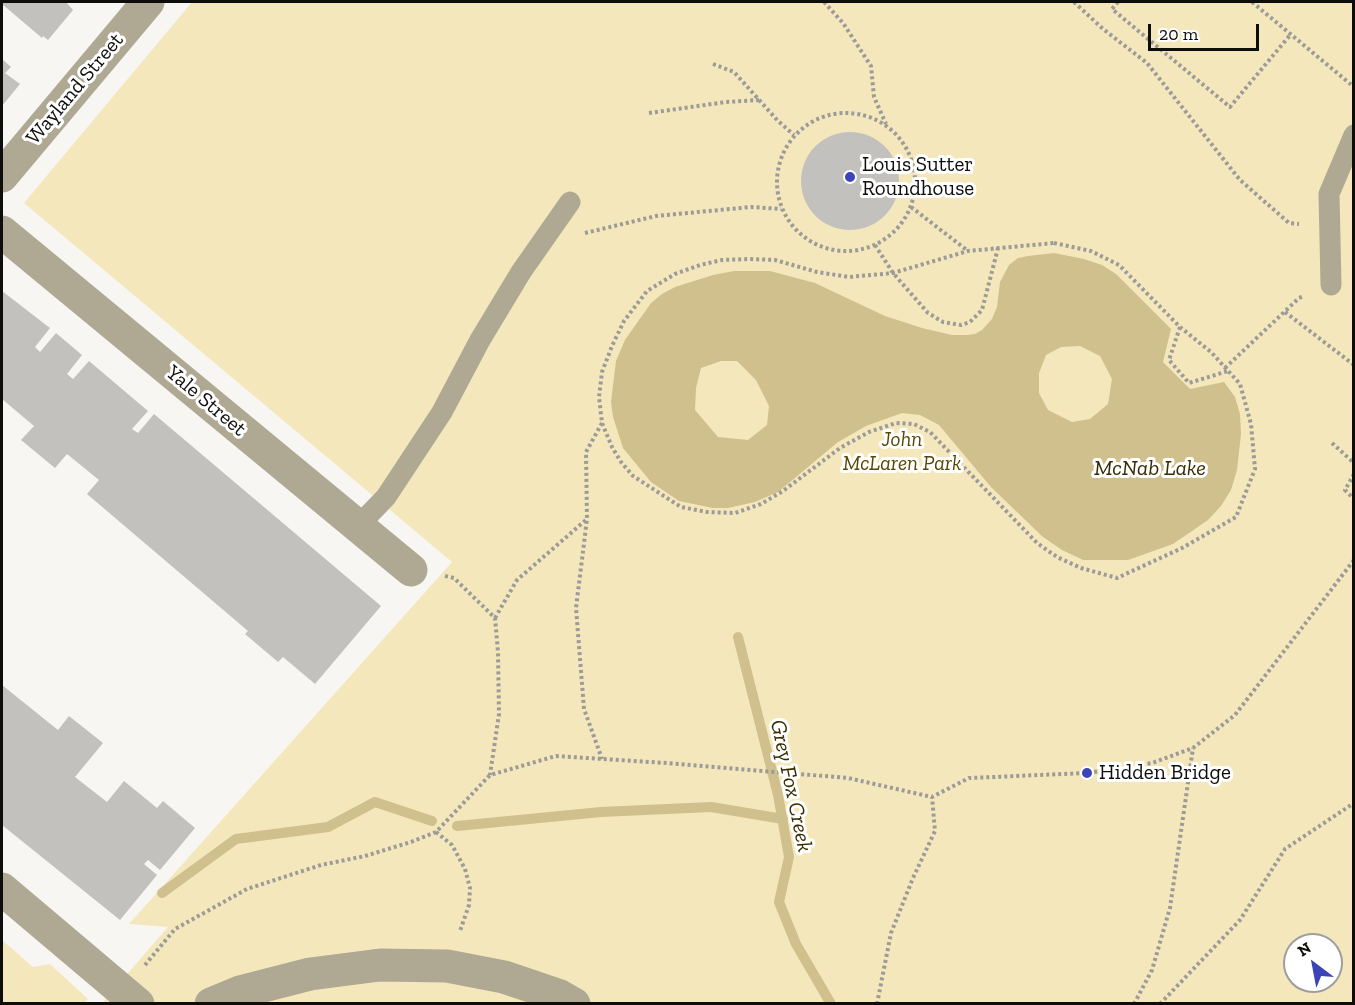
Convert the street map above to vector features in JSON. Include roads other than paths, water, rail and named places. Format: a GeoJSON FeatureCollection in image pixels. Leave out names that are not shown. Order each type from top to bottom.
{"type":"FeatureCollection","features":[{"type":"Feature","properties":{"kind":"street","name":"Wayland Street"},"geometry":{"type":"LineString","coordinates":[[2,176],[148,2]]}},
{"type":"Feature","properties":{"kind":"street","name":"Yale Street"},"geometry":{"type":"LineString","coordinates":[[2,232],[411,570]]}},
{"type":"Feature","properties":{"kind":"street"},"geometry":{"type":"LineString","coordinates":[[2,889],[130,997]]}},
{"type":"Feature","properties":{"kind":"street"},"geometry":{"type":"LineString","coordinates":[[211,1004],[240,992],[310,974],[380,965],[447,966],[504,977],[560,996],[574,1004]]}},
{"type":"Feature","properties":{"kind":"lane"},"geometry":{"type":"LineString","coordinates":[[1331,285],[1329,194],[1353,135]]}},
{"type":"Feature","properties":{"kind":"lane"},"geometry":{"type":"LineString","coordinates":[[358,526],[386,497],[442,412],[480,340],[521,272],[570,202]]}},
{"type":"Feature","properties":{"kind":"water","name":"McNab Lake"},"geometry":{"type":"Polygon","coordinates":[[[1054,253],[1084,259],[1102,265],[1116,274],[1171,329],[1163,362],[1190,389],[1224,382],[1235,397],[1240,414],[1241,434],[1237,470],[1231,490],[1208,520],[1173,544],[1128,560],[1083,560],[1062,550],[1043,537],[991,487],[939,425],[920,415],[902,413],[866,426],[838,442],[778,492],[755,502],[728,508],[713,508],[679,501],[651,482],[623,448],[613,417],[611,402],[616,361],[625,340],[651,303],[675,287],[734,271],[770,271],[815,283],[885,316],[952,335],[967,335],[982,330],[992,319],[997,307],[1000,282],[1009,265],[1018,258],[1054,253]],[[1080,346],[1061,347],[1046,355],[1039,373],[1039,393],[1048,410],[1072,422],[1090,419],[1108,404],[1112,379],[1100,356],[1080,346]],[[721,361],[701,368],[696,388],[695,410],[718,437],[748,440],[767,425],[769,406],[756,380],[737,361],[721,361]]]}},
{"type":"Feature","properties":{"kind":"waterway","name":"Grey Fox Creek"},"geometry":{"type":"LineString","coordinates":[[738,637],[778,795],[789,857],[779,902],[796,944],[831,1004]]}},
{"type":"Feature","properties":{"kind":"waterway"},"geometry":{"type":"LineString","coordinates":[[162,893],[236,839],[328,827],[375,802],[432,821]]}},
{"type":"Feature","properties":{"kind":"waterway"},"geometry":{"type":"LineString","coordinates":[[457,826],[601,812],[711,807],[783,819]]}},
{"type":"Feature","properties":{"kind":"place","name":"Louis Sutter Roundhouse"},"geometry":{"type":"Point","coordinates":[850,177]}},
{"type":"Feature","properties":{"kind":"place","name":"Hidden Bridge"},"geometry":{"type":"Point","coordinates":[1087,773]}},
{"type":"Feature","properties":{"kind":"park label","name":"John McLaren Park"},"geometry":{"type":"Point","coordinates":[902,452]}}]}
